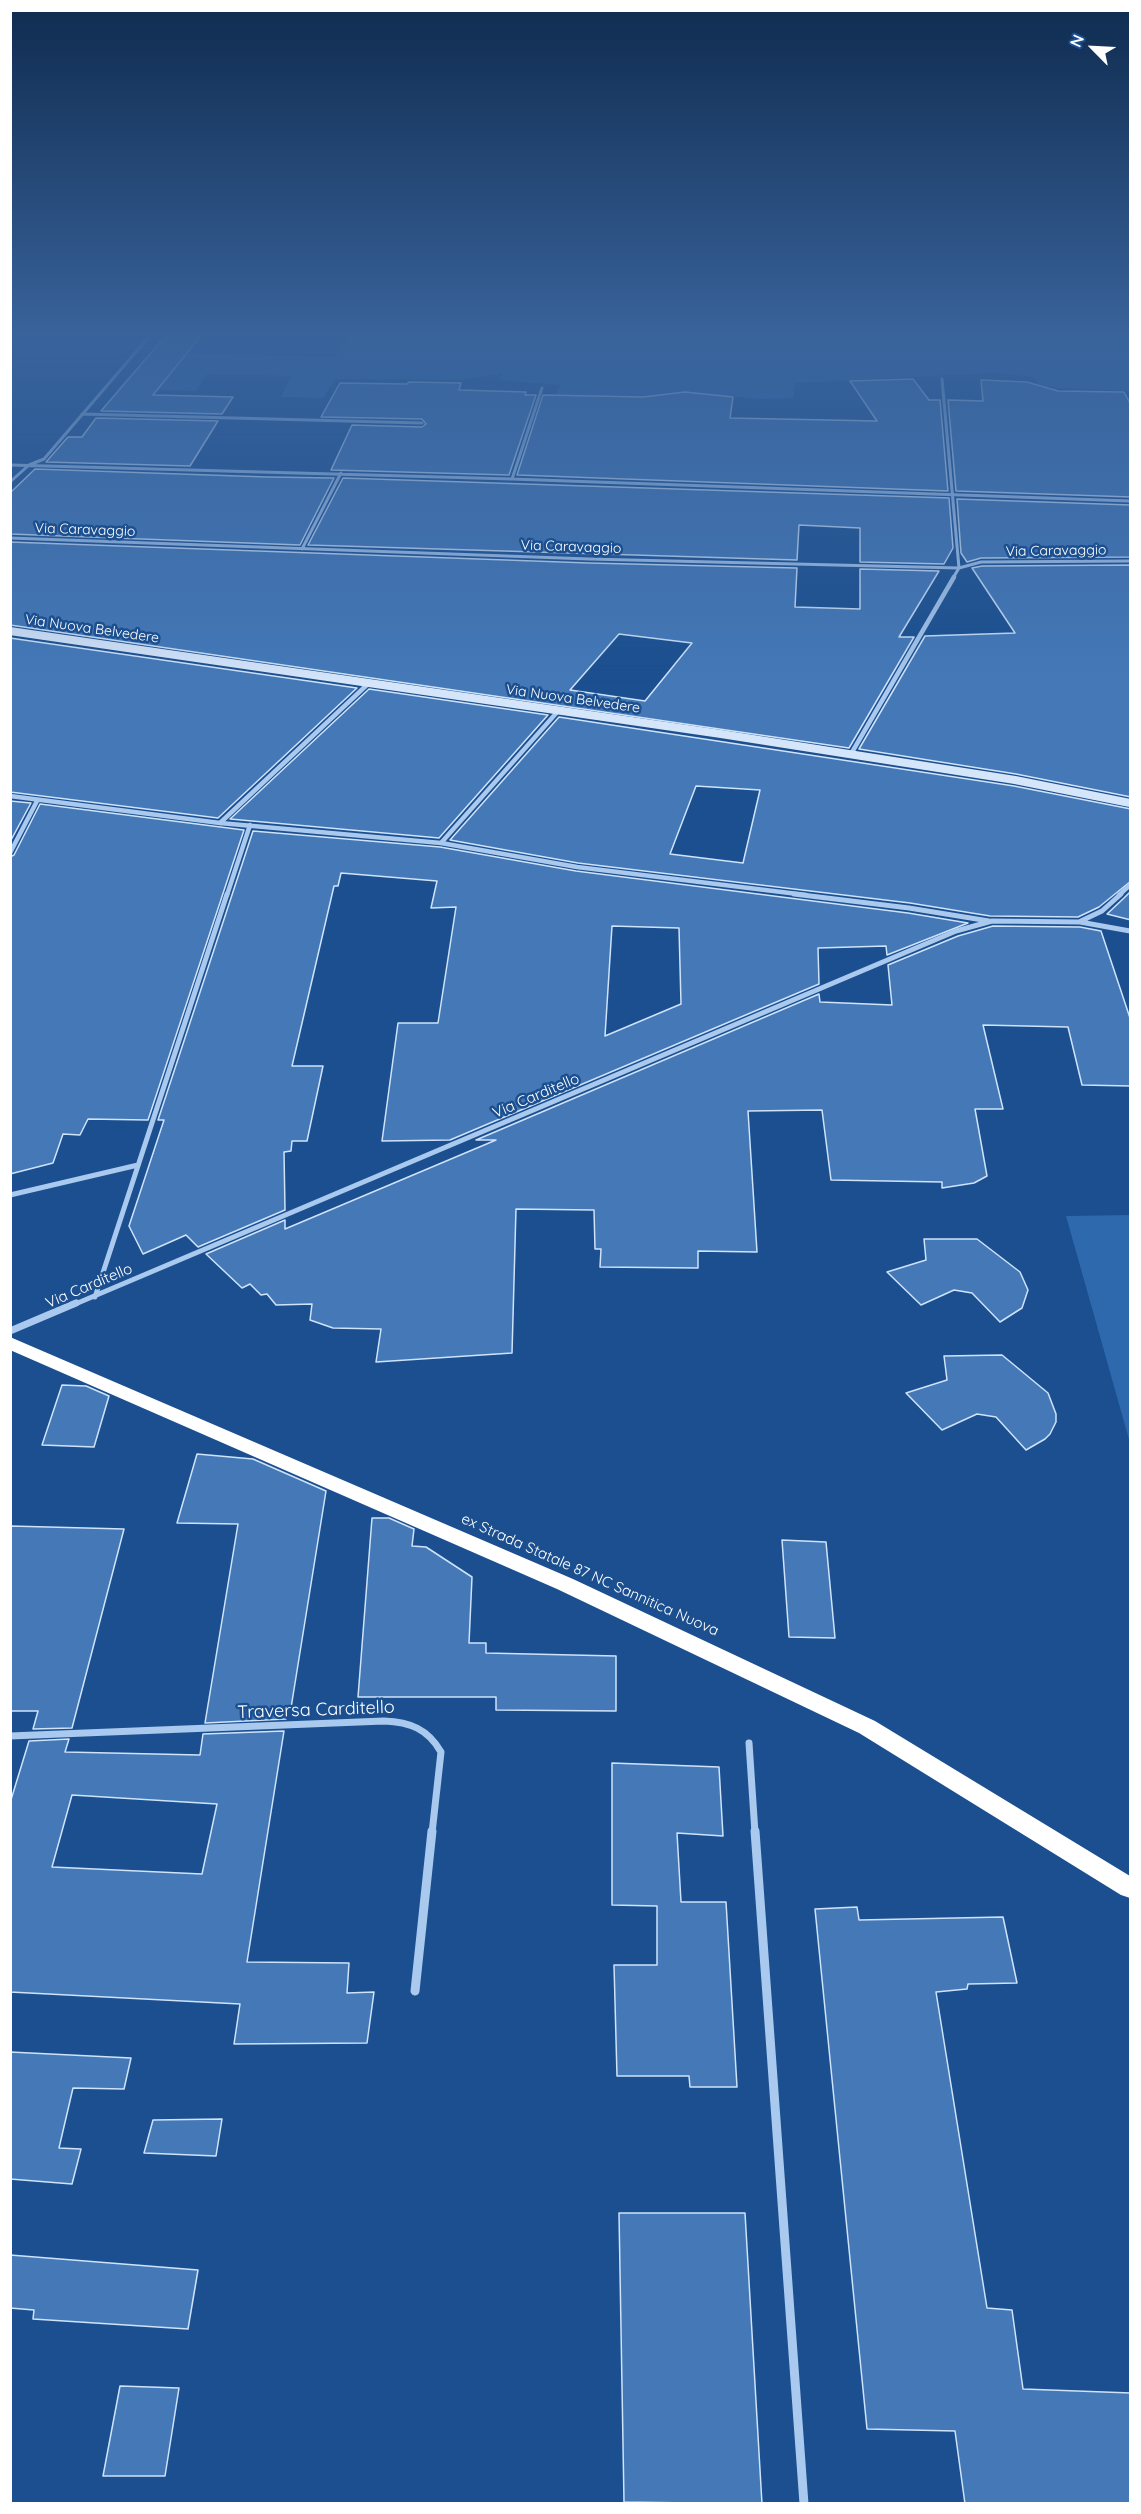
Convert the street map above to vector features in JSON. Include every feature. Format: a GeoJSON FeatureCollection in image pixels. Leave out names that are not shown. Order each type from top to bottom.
{"type":"FeatureCollection","features":[{"type":"Feature","properties":{"kind":"highway","name":"ex Strada Statale 87 NC Sannitica Nuova"},"geometry":{"type":"LineString","coordinates":[[10,1343],[565,1584],[867,1727],[1131,1888]]}},
{"type":"Feature","properties":{"kind":"street"},"geometry":{"type":"LineString","coordinates":[[10,482],[29,465],[44,459],[52,449]]}},
{"type":"Feature","properties":{"kind":"street"},"geometry":{"type":"LineString","coordinates":[[512,479],[522,449]]}},
{"type":"Feature","properties":{"kind":"street"},"geometry":{"type":"LineString","coordinates":[[851,754],[959,568],[948,449]]}},
{"type":"Feature","properties":{"kind":"street"},"geometry":{"type":"LineString","coordinates":[[10,465],[341,473],[1131,501]]}},
{"type":"Feature","properties":{"kind":"street"},"geometry":{"type":"LineString","coordinates":[[302,549],[341,473]]}},
{"type":"Feature","properties":{"kind":"street","name":"Via Caravaggio"},"geometry":{"type":"LineString","coordinates":[[10,538],[959,568],[981,562],[1131,561]]}},
{"type":"Feature","properties":{"kind":"street","name":"Via Nuova Belvedere"},"geometry":{"type":"LineString","coordinates":[[10,632],[370,682],[851,754],[1015,780],[1131,803]]}},
{"type":"Feature","properties":{"kind":"street"},"geometry":{"type":"LineString","coordinates":[[220,823],[370,682]]}},
{"type":"Feature","properties":{"kind":"street"},"geometry":{"type":"LineString","coordinates":[[441,843],[559,710]]}},
{"type":"Feature","properties":{"kind":"street"},"geometry":{"type":"LineString","coordinates":[[10,796],[220,823],[441,843],[577,867],[909,908],[992,921]]}},
{"type":"Feature","properties":{"kind":"street"},"geometry":{"type":"LineString","coordinates":[[10,853],[37,801]]}},
{"type":"Feature","properties":{"kind":"street"},"geometry":{"type":"LineString","coordinates":[[95,1297],[250,825]]}},
{"type":"Feature","properties":{"kind":"street"},"geometry":{"type":"LineString","coordinates":[[1080,922],[1102,911],[1131,885]]}},
{"type":"Feature","properties":{"kind":"street","name":"Via Carditello"},"geometry":{"type":"LineString","coordinates":[[10,1331],[956,931],[992,921],[1080,922],[1131,931]]}},
{"type":"Feature","properties":{"kind":"street"},"geometry":{"type":"LineString","coordinates":[[10,1195],[138,1165]]}},
{"type":"Feature","properties":{"kind":"street","name":"Traversa Carditello"},"geometry":{"type":"LineString","coordinates":[[10,1736],[392,1721],[414,1725],[427,1731],[436,1741],[441,1752],[415,1990]]}},
{"type":"Feature","properties":{"kind":"street"},"geometry":{"type":"LineString","coordinates":[[748,1743],[804,2504]]}},
{"type":"Feature","properties":{"kind":"shaded area"},"geometry":{"type":"Polygon","coordinates":[[[1130,1215],[1130,1443],[1066,1216],[1130,1215]]]}},
{"type":"Feature","properties":{"kind":"building"},"geometry":{"type":"Polygon","coordinates":[[[57,449],[200,449],[190,466],[46,462],[57,449]]]}},
{"type":"Feature","properties":{"kind":"building"},"geometry":{"type":"Polygon","coordinates":[[[341,449],[518,449],[509,475],[331,470],[341,449]]]}},
{"type":"Feature","properties":{"kind":"building"},"geometry":{"type":"Polygon","coordinates":[[[525,449],[944,449],[948,491],[517,475],[525,449]]]}},
{"type":"Feature","properties":{"kind":"building"},"geometry":{"type":"Polygon","coordinates":[[[952,449],[1131,449],[1131,497],[956,491],[952,449]]]}},
{"type":"Feature","properties":{"kind":"building"},"geometry":{"type":"Polygon","coordinates":[[[35,469],[334,478],[300,545],[10,534],[10,493],[35,469]]]}},
{"type":"Feature","properties":{"kind":"building"},"geometry":{"type":"Polygon","coordinates":[[[343,478],[949,498],[953,548],[944,564],[860,562],[860,528],[799,525],[797,560],[308,545],[343,478]]]}},
{"type":"Feature","properties":{"kind":"building"},"geometry":{"type":"Polygon","coordinates":[[[957,499],[1131,505],[1131,557],[981,558],[967,562],[961,553],[957,499]]]}},
{"type":"Feature","properties":{"kind":"building"},"geometry":{"type":"Polygon","coordinates":[[[10,542],[589,563],[797,568],[795,607],[860,609],[860,569],[939,571],[899,637],[914,637],[849,748],[10,625],[10,542]],[[619,634],[570,690],[645,701],[692,643],[619,634]]]}},
{"type":"Feature","properties":{"kind":"building"},"geometry":{"type":"Polygon","coordinates":[[[1131,565],[1131,797],[1016,774],[859,749],[925,636],[1015,633],[972,568],[982,566],[1131,565]]]}},
{"type":"Feature","properties":{"kind":"building"},"geometry":{"type":"Polygon","coordinates":[[[10,638],[357,688],[218,818],[10,792],[10,638]]]}},
{"type":"Feature","properties":{"kind":"building"},"geometry":{"type":"Polygon","coordinates":[[[369,689],[548,715],[439,838],[230,819],[369,689]]]}},
{"type":"Feature","properties":{"kind":"building"},"geometry":{"type":"Polygon","coordinates":[[[559,717],[1014,786],[1131,809],[1131,881],[1099,907],[1078,917],[990,916],[910,903],[578,863],[450,840],[559,717]],[[696,786],[670,854],[743,863],[760,790],[696,786]]]}},
{"type":"Feature","properties":{"kind":"building"},"geometry":{"type":"Polygon","coordinates":[[[10,801],[31,803],[10,842],[10,801]]]}},
{"type":"Feature","properties":{"kind":"building"},"geometry":{"type":"Polygon","coordinates":[[[40,804],[244,830],[148,1120],[88,1119],[80,1135],[63,1134],[53,1163],[10,1174],[10,857],[14,855],[40,804]]]}},
{"type":"Feature","properties":{"kind":"building"},"geometry":{"type":"Polygon","coordinates":[[[253,831],[440,847],[576,871],[908,913],[968,923],[887,955],[886,946],[818,948],[819,984],[450,1140],[382,1141],[398,1023],[438,1023],[456,907],[431,908],[437,881],[341,873],[338,886],[334,886],[292,1066],[323,1066],[307,1141],[292,1141],[291,1151],[284,1152],[285,1210],[198,1247],[186,1235],[143,1254],[129,1226],[164,1120],[158,1120],[253,831]],[[612,926],[605,1036],[681,1004],[679,928],[612,926]]]}},
{"type":"Feature","properties":{"kind":"building"},"geometry":{"type":"Polygon","coordinates":[[[1131,891],[1131,920],[1107,914],[1124,898],[1131,891]]]}},
{"type":"Feature","properties":{"kind":"building"},"geometry":{"type":"Polygon","coordinates":[[[993,926],[1080,927],[1101,931],[1131,1021],[1131,1086],[1082,1085],[1068,1027],[983,1025],[1003,1109],[975,1109],[987,1176],[974,1183],[942,1188],[942,1182],[831,1180],[822,1110],[748,1111],[757,1252],[698,1251],[698,1268],[600,1267],[601,1249],[595,1249],[594,1210],[516,1209],[512,1353],[376,1362],[381,1329],[333,1328],[310,1320],[312,1304],[276,1305],[267,1294],[261,1295],[250,1284],[242,1288],[206,1254],[285,1220],[285,1229],[496,1140],[476,1140],[819,994],[820,1002],[892,1005],[888,965],[958,936],[993,926]]]}},
{"type":"Feature","properties":{"kind":"building"},"geometry":{"type":"Polygon","coordinates":[[[924,1239],[977,1239],[1020,1272],[1028,1290],[1022,1308],[1000,1322],[972,1293],[954,1290],[921,1305],[887,1272],[926,1260],[924,1239]]]}},
{"type":"Feature","properties":{"kind":"building"},"geometry":{"type":"Polygon","coordinates":[[[1002,1355],[1048,1393],[1056,1414],[1056,1422],[1050,1434],[1026,1450],[996,1417],[977,1414],[942,1430],[906,1393],[947,1380],[944,1356],[1002,1355]]]}},
{"type":"Feature","properties":{"kind":"building"},"geometry":{"type":"Polygon","coordinates":[[[62,1385],[86,1386],[109,1396],[94,1447],[42,1445],[62,1385]]]}},
{"type":"Feature","properties":{"kind":"building"},"geometry":{"type":"Polygon","coordinates":[[[197,1454],[253,1459],[326,1491],[291,1708],[287,1707],[286,1719],[205,1723],[238,1524],[177,1523],[197,1454]]]}},
{"type":"Feature","properties":{"kind":"building"},"geometry":{"type":"Polygon","coordinates":[[[372,1518],[389,1518],[414,1529],[412,1546],[426,1547],[472,1577],[469,1643],[486,1643],[486,1653],[616,1656],[616,1711],[496,1710],[496,1697],[358,1697],[372,1518]]]}},
{"type":"Feature","properties":{"kind":"building"},"geometry":{"type":"Polygon","coordinates":[[[10,1526],[124,1529],[72,1728],[33,1729],[38,1711],[10,1711],[10,1526]]]}},
{"type":"Feature","properties":{"kind":"building"},"geometry":{"type":"Polygon","coordinates":[[[782,1540],[826,1542],[835,1638],[789,1637],[782,1540]]]}},
{"type":"Feature","properties":{"kind":"building"},"geometry":{"type":"Polygon","coordinates":[[[284,1731],[247,1962],[349,1963],[347,1993],[374,1992],[367,2043],[234,2044],[240,2004],[10,1992],[10,1803],[29,1741],[69,1739],[65,1752],[200,1755],[203,1734],[284,1731]],[[72,1795],[52,1867],[202,1874],[217,1804],[72,1795]]]}},
{"type":"Feature","properties":{"kind":"building"},"geometry":{"type":"Polygon","coordinates":[[[612,1763],[719,1767],[723,1836],[677,1833],[681,1902],[726,1902],[737,2087],[690,2087],[689,2076],[617,2076],[614,1965],[657,1965],[657,1906],[612,1905],[612,1763]]]}},
{"type":"Feature","properties":{"kind":"building"},"geometry":{"type":"Polygon","coordinates":[[[857,1907],[859,1920],[1003,1917],[1017,1983],[968,1984],[967,1989],[936,1992],[987,2308],[1012,2310],[1023,2389],[1131,2393],[1131,2504],[965,2504],[955,2431],[867,2429],[815,1909],[857,1907]]]}},
{"type":"Feature","properties":{"kind":"building"},"geometry":{"type":"Polygon","coordinates":[[[10,2052],[131,2058],[124,2089],[73,2088],[59,2148],[81,2149],[72,2184],[10,2179],[10,2052]]]}},
{"type":"Feature","properties":{"kind":"building"},"geometry":{"type":"Polygon","coordinates":[[[222,2119],[216,2156],[144,2153],[153,2120],[222,2119]]]}},
{"type":"Feature","properties":{"kind":"building"},"geometry":{"type":"Polygon","coordinates":[[[619,2213],[745,2213],[762,2504],[624,2502],[619,2213]]]}},
{"type":"Feature","properties":{"kind":"building"},"geometry":{"type":"Polygon","coordinates":[[[10,2255],[198,2270],[188,2329],[33,2319],[34,2310],[10,2308],[10,2255]]]}},
{"type":"Feature","properties":{"kind":"building"},"geometry":{"type":"Polygon","coordinates":[[[120,2386],[179,2388],[165,2476],[103,2476],[120,2386]]]}}]}
